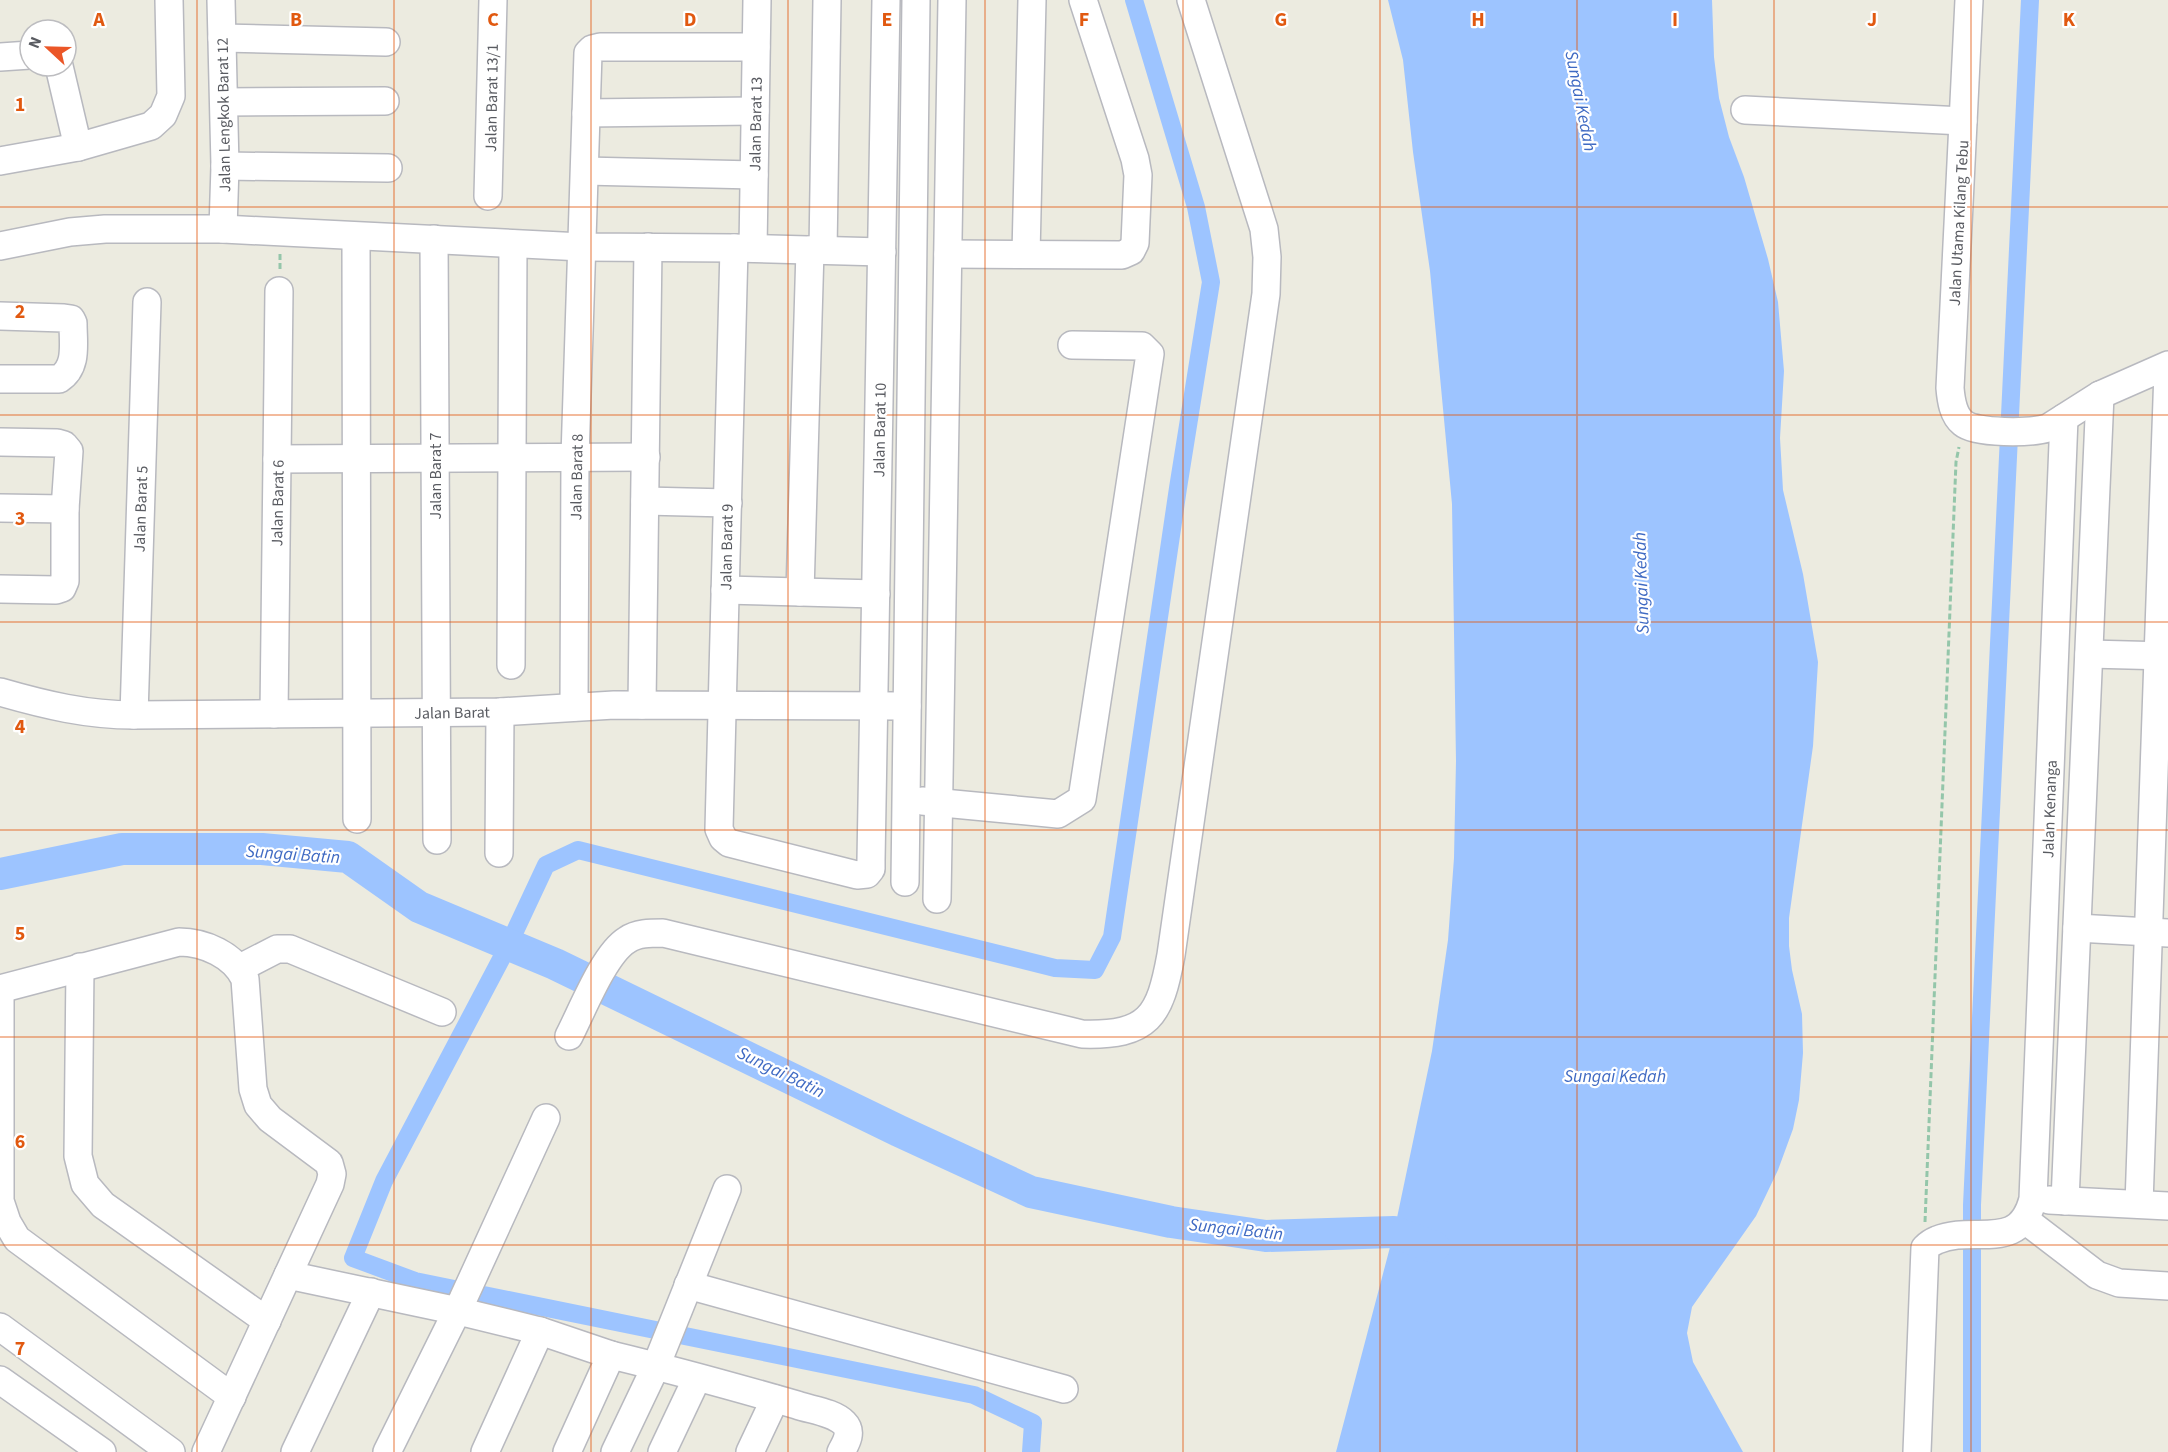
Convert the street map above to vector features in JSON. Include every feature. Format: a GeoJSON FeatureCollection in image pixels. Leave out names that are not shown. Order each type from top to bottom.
{"type":"FeatureCollection","features":[{"type":"Feature","properties":{"kind":"street"},"geometry":{"type":"LineString","coordinates":[[0,161],[63,152],[151,126],[162,115],[171,96],[169,0]]}},
{"type":"Feature","properties":{"kind":"street","name":"Jalan Lengkok Barat 12"},"geometry":{"type":"LineString","coordinates":[[221,0],[225,166],[223,229]]}},
{"type":"Feature","properties":{"kind":"street","name":"Jalan Barat 13/1"},"geometry":{"type":"LineString","coordinates":[[488,196],[493,0]]}},
{"type":"Feature","properties":{"kind":"street","name":"Jalan Barat 13"},"geometry":{"type":"LineString","coordinates":[[744,248],[754,175],[757,0]]}},
{"type":"Feature","properties":{"kind":"street"},"geometry":{"type":"LineString","coordinates":[[800,592],[827,0]]}},
{"type":"Feature","properties":{"kind":"street","name":"Jalan Barat 10"},"geometry":{"type":"LineString","coordinates":[[871,861],[886,0]]}},
{"type":"Feature","properties":{"kind":"street"},"geometry":{"type":"LineString","coordinates":[[905,882],[916,0]]}},
{"type":"Feature","properties":{"kind":"street"},"geometry":{"type":"LineString","coordinates":[[937,899],[952,0]]}},
{"type":"Feature","properties":{"kind":"street"},"geometry":{"type":"LineString","coordinates":[[1026,254],[1032,0]]}},
{"type":"Feature","properties":{"kind":"street"},"geometry":{"type":"LineString","coordinates":[[948,254],[1122,255],[1131,251],[1135,243],[1138,175],[1135,159],[1083,0]]}},
{"type":"Feature","properties":{"kind":"street"},"geometry":{"type":"LineString","coordinates":[[569,1036],[614,952],[625,940],[636,935],[663,933],[1082,1034],[1118,1033],[1137,1026],[1153,1014],[1163,990],[1171,955],[1266,294],[1267,257],[1264,229],[1191,0]]}},
{"type":"Feature","properties":{"kind":"street","name":"Jalan Utama Kilang Tebu"},"geometry":{"type":"LineString","coordinates":[[1969,0],[1950,388],[1956,415],[1972,427]]}},
{"type":"Feature","properties":{"kind":"street"},"geometry":{"type":"LineString","coordinates":[[222,38],[386,42]]}},
{"type":"Feature","properties":{"kind":"street","name":"Jalan Barat 8"},"geometry":{"type":"LineString","coordinates":[[574,708],[576,457],[588,53],[600,47],[756,47]]}},
{"type":"Feature","properties":{"kind":"street"},"geometry":{"type":"LineString","coordinates":[[0,57],[18,56]]}},
{"type":"Feature","properties":{"kind":"street"},"geometry":{"type":"LineString","coordinates":[[62,78],[78,147]]}},
{"type":"Feature","properties":{"kind":"street"},"geometry":{"type":"LineString","coordinates":[[224,102],[385,101]]}},
{"type":"Feature","properties":{"kind":"street"},"geometry":{"type":"LineString","coordinates":[[1745,110],[1963,121]]}},
{"type":"Feature","properties":{"kind":"street"},"geometry":{"type":"LineString","coordinates":[[586,113],[755,111]]}},
{"type":"Feature","properties":{"kind":"street"},"geometry":{"type":"LineString","coordinates":[[225,166],[388,168]]}},
{"type":"Feature","properties":{"kind":"street"},"geometry":{"type":"LineString","coordinates":[[585,171],[754,175]]}},
{"type":"Feature","properties":{"kind":"street"},"geometry":{"type":"LineString","coordinates":[[0,246],[82,231],[223,229],[582,247],[882,252]]}},
{"type":"Feature","properties":{"kind":"street"},"geometry":{"type":"LineString","coordinates":[[356,237],[357,819]]}},
{"type":"Feature","properties":{"kind":"street","name":"Jalan Barat 7"},"geometry":{"type":"LineString","coordinates":[[434,239],[437,840]]}},
{"type":"Feature","properties":{"kind":"street"},"geometry":{"type":"LineString","coordinates":[[511,665],[513,244]]}},
{"type":"Feature","properties":{"kind":"street"},"geometry":{"type":"LineString","coordinates":[[642,705],[648,247]]}},
{"type":"Feature","properties":{"kind":"street","name":"Jalan Barat 9"},"geometry":{"type":"LineString","coordinates":[[744,248],[728,503],[719,830],[729,843],[857,874],[867,873],[871,869],[871,861]]}},
{"type":"Feature","properties":{"kind":"street","name":"Jalan Barat 6"},"geometry":{"type":"LineString","coordinates":[[274,714],[279,291]]}},
{"type":"Feature","properties":{"kind":"street","name":"Jalan Barat 5"},"geometry":{"type":"LineString","coordinates":[[134,716],[147,302]]}},
{"type":"Feature","properties":{"kind":"street"},"geometry":{"type":"LineString","coordinates":[[0,316],[71,319],[73,323],[72,367],[67,374],[59,379],[0,379]]}},
{"type":"Feature","properties":{"kind":"street"},"geometry":{"type":"LineString","coordinates":[[906,800],[1058,813],[1082,799],[1150,354],[1142,346],[1072,345]]}},
{"type":"Feature","properties":{"kind":"street"},"geometry":{"type":"LineString","coordinates":[[1972,427],[2038,431],[2048,428],[2100,395],[2168,365]]}},
{"type":"Feature","properties":{"kind":"street"},"geometry":{"type":"LineString","coordinates":[[2139,1204],[2158,932],[2168,371]]}},
{"type":"Feature","properties":{"kind":"street"},"geometry":{"type":"LineString","coordinates":[[2065,1201],[2100,395]]}},
{"type":"Feature","properties":{"kind":"street","name":"Jalan Kenanga"},"geometry":{"type":"LineString","coordinates":[[2022,1217],[2064,418]]}},
{"type":"Feature","properties":{"kind":"street"},"geometry":{"type":"LineString","coordinates":[[0,442],[57,443],[64,445],[69,451],[62,588],[56,590],[0,589]]}},
{"type":"Feature","properties":{"kind":"street"},"geometry":{"type":"LineString","coordinates":[[277,459],[645,457]]}},
{"type":"Feature","properties":{"kind":"street"},"geometry":{"type":"LineString","coordinates":[[645,501],[728,503]]}},
{"type":"Feature","properties":{"kind":"street"},"geometry":{"type":"LineString","coordinates":[[0,508],[65,509]]}},
{"type":"Feature","properties":{"kind":"street"},"geometry":{"type":"LineString","coordinates":[[725,590],[876,594]]}},
{"type":"Feature","properties":{"kind":"street"},"geometry":{"type":"LineString","coordinates":[[2089,654],[2163,656]]}},
{"type":"Feature","properties":{"kind":"street","name":"Jalan Barat"},"geometry":{"type":"LineString","coordinates":[[0,692],[56,708],[102,715],[134,716],[500,712],[642,705],[908,706]]}},
{"type":"Feature","properties":{"kind":"street"},"geometry":{"type":"LineString","coordinates":[[499,853],[500,712]]}},
{"type":"Feature","properties":{"kind":"street"},"geometry":{"type":"LineString","coordinates":[[2077,928],[2158,932]]}},
{"type":"Feature","properties":{"kind":"street"},"geometry":{"type":"LineString","coordinates":[[206,1452],[330,1184],[332,1174],[329,1163],[270,1119],[258,1105],[253,1089],[245,979],[240,968],[217,952],[192,942],[178,942],[0,989],[0,1201],[7,1222],[17,1239],[231,1397]]}},
{"type":"Feature","properties":{"kind":"street"},"geometry":{"type":"LineString","coordinates":[[240,968],[277,949],[290,949],[442,1012]]}},
{"type":"Feature","properties":{"kind":"street"},"geometry":{"type":"LineString","coordinates":[[80,967],[78,1156],[85,1184],[103,1205],[267,1321]]}},
{"type":"Feature","properties":{"kind":"street"},"geometry":{"type":"LineString","coordinates":[[387,1452],[465,1296],[546,1118]]}},
{"type":"Feature","properties":{"kind":"street"},"geometry":{"type":"LineString","coordinates":[[615,1452],[658,1359],[727,1189]]}},
{"type":"Feature","properties":{"kind":"street"},"geometry":{"type":"LineString","coordinates":[[1917,1452],[1924,1248],[1936,1240],[2022,1217],[2065,1201],[2168,1206]]}},
{"type":"Feature","properties":{"kind":"street"},"geometry":{"type":"LineString","coordinates":[[2022,1217],[2097,1275],[2120,1283],[2168,1286]]}},
{"type":"Feature","properties":{"kind":"street"},"geometry":{"type":"LineString","coordinates":[[288,1275],[371,1293],[465,1296],[540,1331],[611,1355],[658,1359],[697,1378],[836,1418],[845,1424],[848,1432],[841,1452]]}},
{"type":"Feature","properties":{"kind":"street"},"geometry":{"type":"LineString","coordinates":[[688,1286],[1064,1389]]}},
{"type":"Feature","properties":{"kind":"street"},"geometry":{"type":"LineString","coordinates":[[295,1452],[371,1293]]}},
{"type":"Feature","properties":{"kind":"street"},"geometry":{"type":"LineString","coordinates":[[0,1327],[171,1452]]}},
{"type":"Feature","properties":{"kind":"street"},"geometry":{"type":"LineString","coordinates":[[485,1452],[540,1331]]}},
{"type":"Feature","properties":{"kind":"street"},"geometry":{"type":"LineString","coordinates":[[567,1452],[611,1355]]}},
{"type":"Feature","properties":{"kind":"street"},"geometry":{"type":"LineString","coordinates":[[662,1452],[697,1378]]}},
{"type":"Feature","properties":{"kind":"street"},"geometry":{"type":"LineString","coordinates":[[0,1380],[102,1452]]}},
{"type":"Feature","properties":{"kind":"street"},"geometry":{"type":"LineString","coordinates":[[750,1452],[776,1399]]}},
{"type":"Feature","properties":{"kind":"path"},"geometry":{"type":"LineString","coordinates":[[279,291],[280,232]]}},
{"type":"Feature","properties":{"kind":"path"},"geometry":{"type":"LineString","coordinates":[[1924,1248],[1955,474],[1972,427]]}},
{"type":"Feature","properties":{"kind":"water","name":"Sungai Kedah"},"geometry":{"type":"Polygon","coordinates":[[[1388,0],[1712,0],[1714,57],[1719,98],[1768,259],[1778,302],[1784,371],[1780,438],[1783,490],[1803,574],[1818,662],[1813,746],[1789,918],[1792,970],[1802,1014],[1803,1053],[1799,1100],[1793,1129],[1778,1170],[1756,1216],[1692,1307],[1687,1333],[1693,1362],[1743,1452],[1336,1452],[1394,1232],[1432,1051],[1448,940],[1454,858],[1456,761],[1452,504],[1430,271],[1403,60],[1388,0]]]}},
{"type":"Feature","properties":{"kind":"waterway"},"geometry":{"type":"LineString","coordinates":[[1031,1452],[1033,1423],[974,1395],[415,1281],[353,1258],[384,1181],[509,944],[546,865],[578,850],[1055,968],[1095,970],[1112,937],[1178,488],[1211,282],[1196,207],[1134,0]]}},
{"type":"Feature","properties":{"kind":"waterway"},"geometry":{"type":"LineString","coordinates":[[1972,1452],[1972,1205],[2030,0]]}},
{"type":"Feature","properties":{"kind":"waterway","name":"Sungai Batin"},"geometry":{"type":"LineString","coordinates":[[0,874],[122,849],[262,849],[348,857],[419,907],[555,964],[899,1131],[1031,1192],[1171,1222],[1266,1236],[1394,1232],[1434,1247]]}}]}
